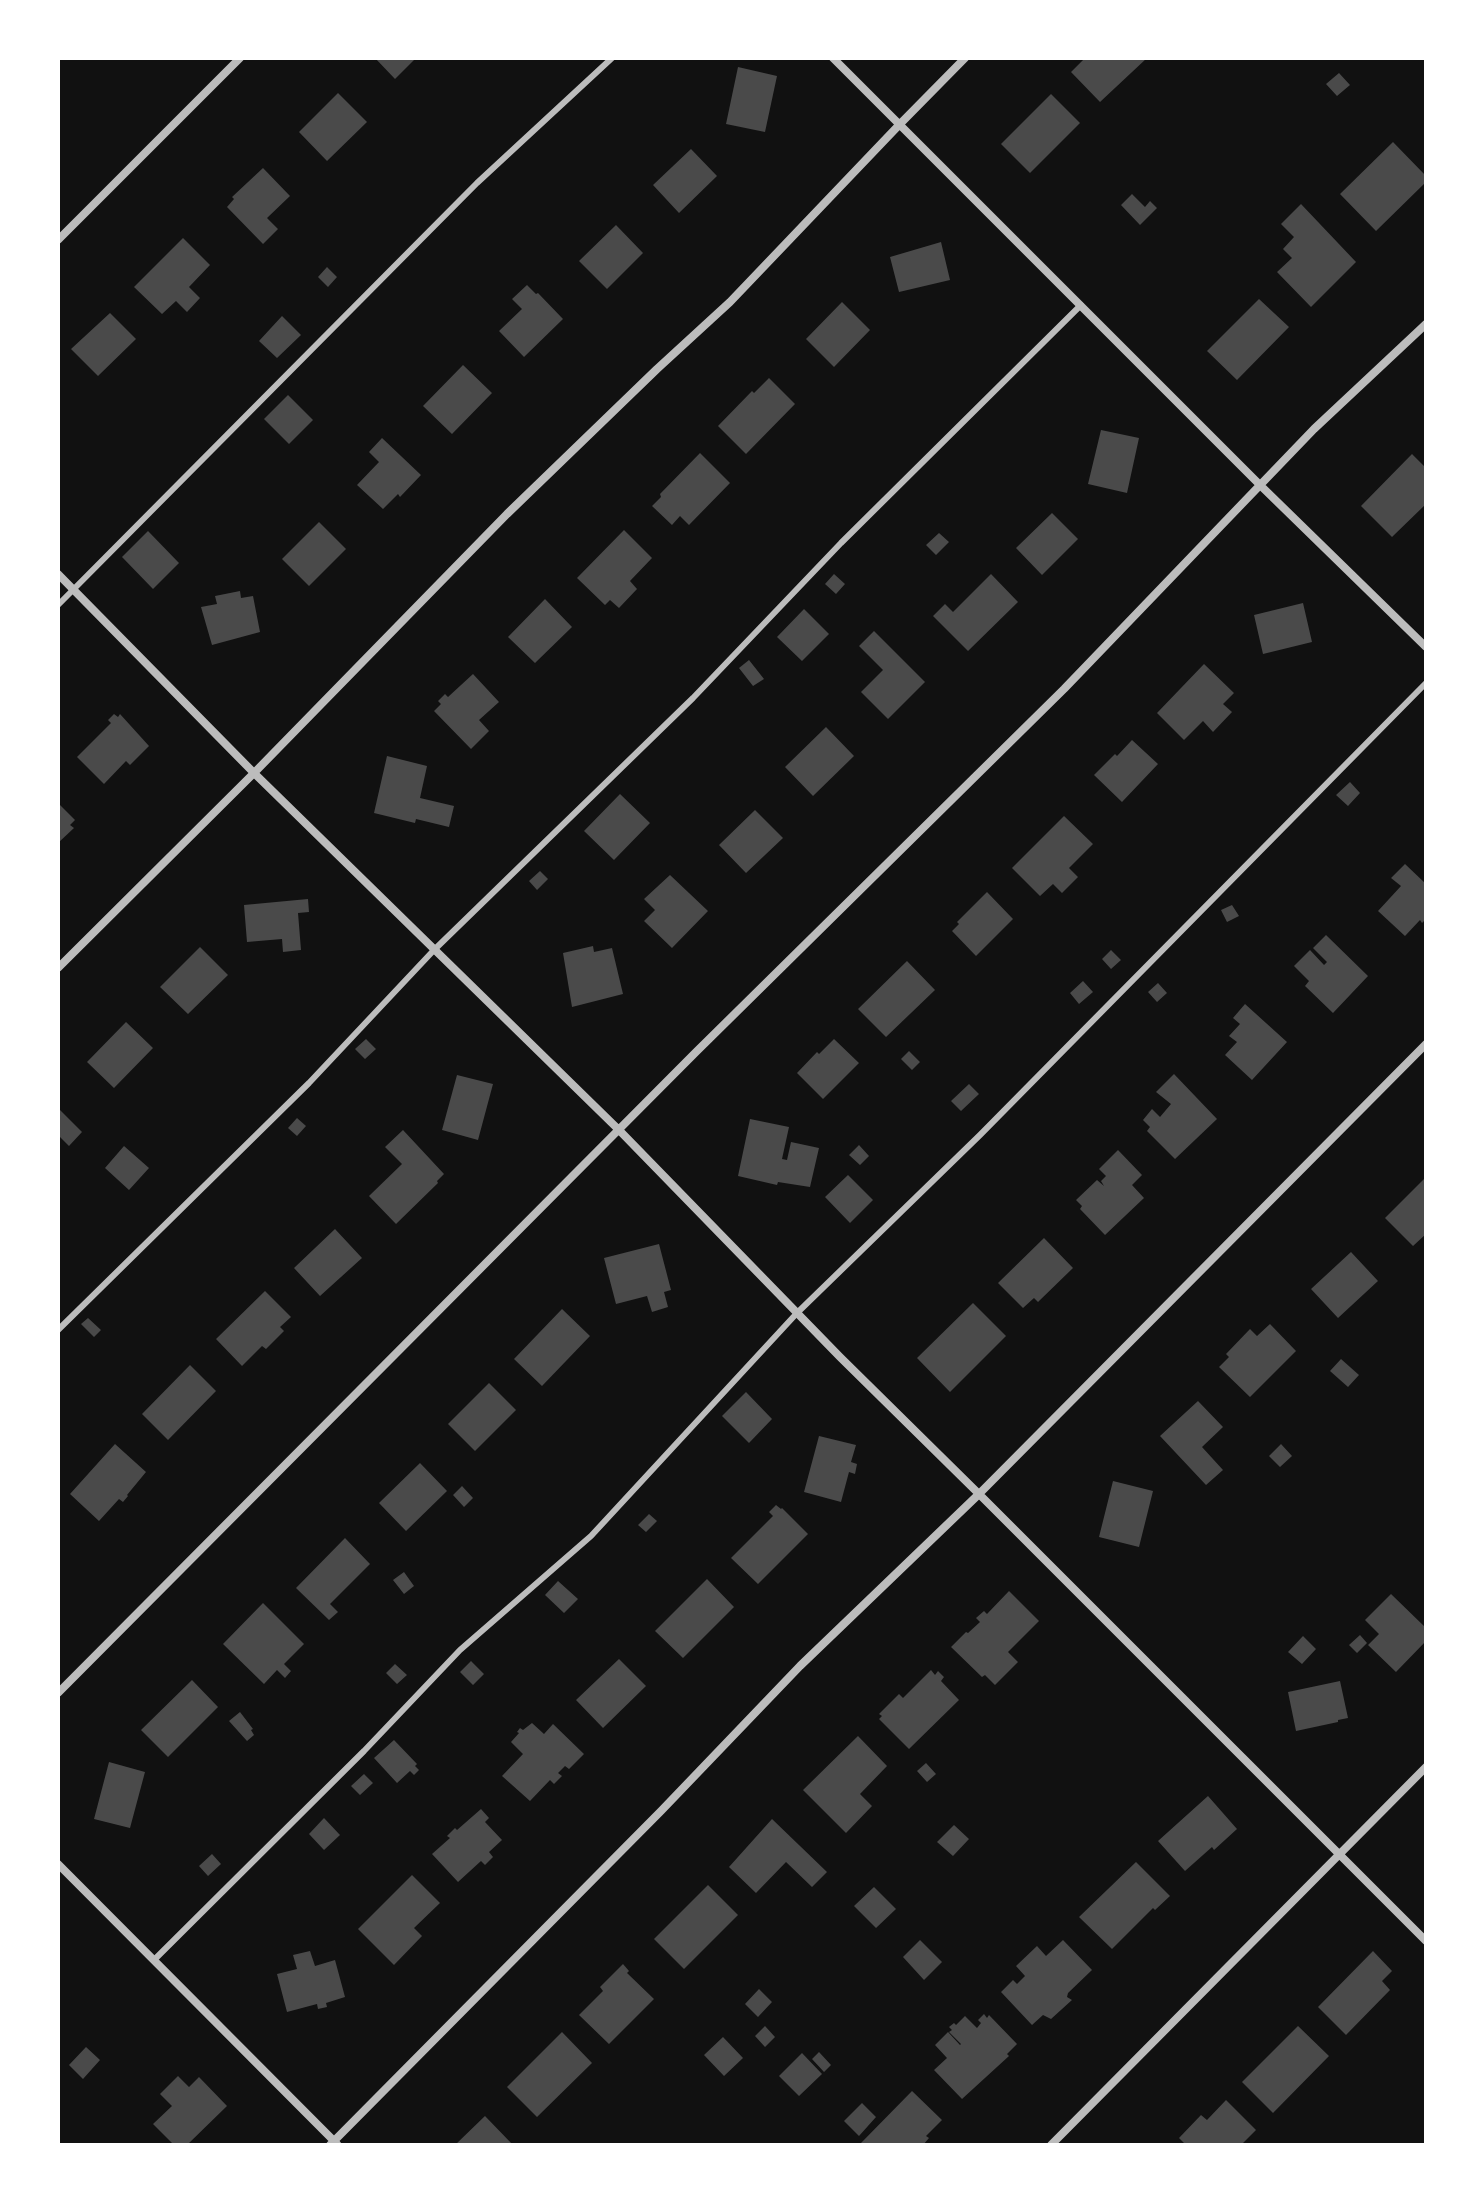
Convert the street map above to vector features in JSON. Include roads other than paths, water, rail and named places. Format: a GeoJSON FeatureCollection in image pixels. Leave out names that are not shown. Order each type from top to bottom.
{"type":"FeatureCollection","features":[{"type":"Feature","properties":{"kind":"street"},"geometry":{"type":"LineString","coordinates":[[58,240],[240,58]]}},
{"type":"Feature","properties":{"kind":"street"},"geometry":{"type":"LineString","coordinates":[[833,58],[1426,647]]}},
{"type":"Feature","properties":{"kind":"street"},"geometry":{"type":"LineString","coordinates":[[58,968],[507,514],[730,302],[965,58]]}},
{"type":"Feature","properties":{"kind":"street"},"geometry":{"type":"LineString","coordinates":[[58,1693],[1064,689],[1314,429],[1426,324]]}},
{"type":"Feature","properties":{"kind":"street"},"geometry":{"type":"LineString","coordinates":[[58,574],[254,773],[619,1130],[797,1313],[1426,1941]]}},
{"type":"Feature","properties":{"kind":"street"},"geometry":{"type":"LineString","coordinates":[[58,1864],[334,2144],[800,1666],[979,1494],[1426,1044]]}},
{"type":"Feature","properties":{"kind":"street"},"geometry":{"type":"LineString","coordinates":[[1051,2145],[1426,1767]]}},
{"type":"Feature","properties":{"kind":"lane"},"geometry":{"type":"LineString","coordinates":[[58,605],[477,183],[612,58]]}},
{"type":"Feature","properties":{"kind":"lane"},"geometry":{"type":"LineString","coordinates":[[58,1330],[309,1083],[434,950],[693,698],[841,543],[1081,305]]}},
{"type":"Feature","properties":{"kind":"lane"},"geometry":{"type":"LineString","coordinates":[[154,1960],[364,1751],[460,1650],[591,1536],[797,1313],[980,1135],[1426,683]]}}]}
